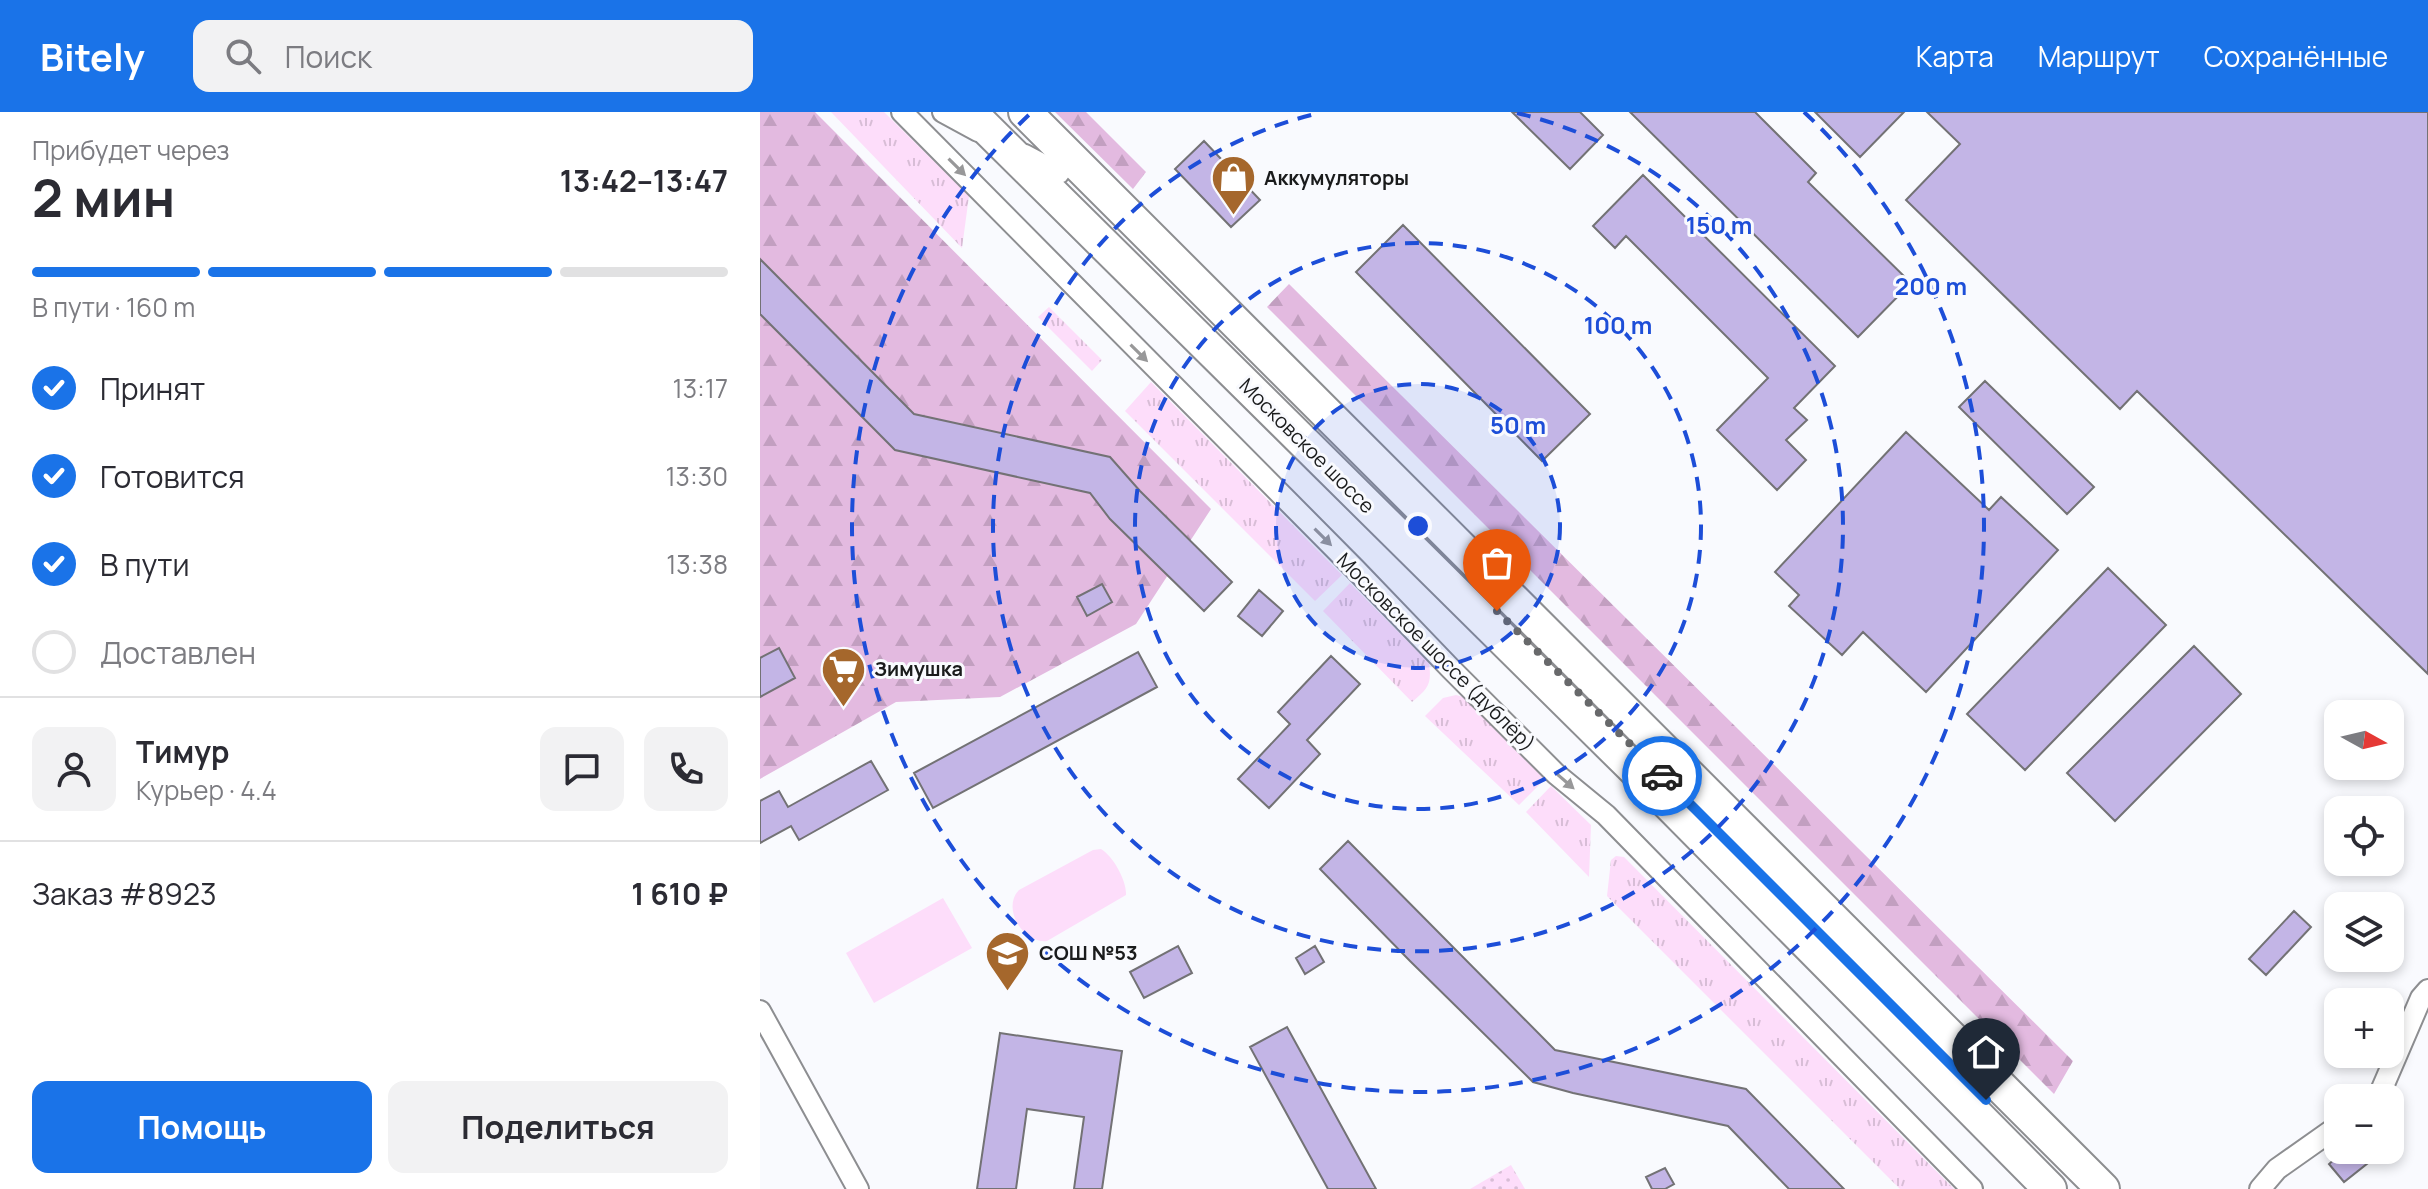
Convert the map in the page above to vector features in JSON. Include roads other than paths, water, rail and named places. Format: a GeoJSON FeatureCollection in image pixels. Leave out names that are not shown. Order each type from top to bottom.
{"type":"FeatureCollection","features":[{"type":"Feature","properties":{"kind":"main road","name":"Московское шоссе"},"geometry":{"type":"LineString","coordinates":[[970,112],[999,127],[1059,173],[2075,1189]]}},
{"type":"Feature","properties":{"kind":"main road","name":"Московское шоссе"},"geometry":{"type":"LineString","coordinates":[[1025,112],[2103,1189]]}},
{"type":"Feature","properties":{"kind":"main road","name":"Московское шоссе"},"geometry":{"type":"LineString","coordinates":[[999,127],[2050,1189]]}},
{"type":"Feature","properties":{"kind":"street","name":"Московское шоссе (дублёр)"},"geometry":{"type":"LineString","coordinates":[[902,112],[1461,680],[1556,774],[1606,815],[1972,1189]]}},
{"type":"Feature","properties":{"kind":"street"},"geometry":{"type":"LineString","coordinates":[[943,112],[999,127]]}},
{"type":"Feature","properties":{"kind":"street"},"geometry":{"type":"LineString","coordinates":[[2384,1084],[2421,998],[2428,990]]}},
{"type":"Feature","properties":{"kind":"street"},"geometry":{"type":"LineString","coordinates":[[760,1011],[858,1189]]}},
{"type":"Feature","properties":{"kind":"street"},"geometry":{"type":"LineString","coordinates":[[2260,1189],[2277,1169],[2324,1136]]}},
{"type":"Feature","properties":{"kind":"place","name":"Аккумуляторы"},"geometry":{"type":"Point","coordinates":[1233,217]}},
{"type":"Feature","properties":{"kind":"place","name":"Зимушка"},"geometry":{"type":"Point","coordinates":[843,708]}},
{"type":"Feature","properties":{"kind":"place","name":"СОШ №53"},"geometry":{"type":"Point","coordinates":[1008,992]}}]}
